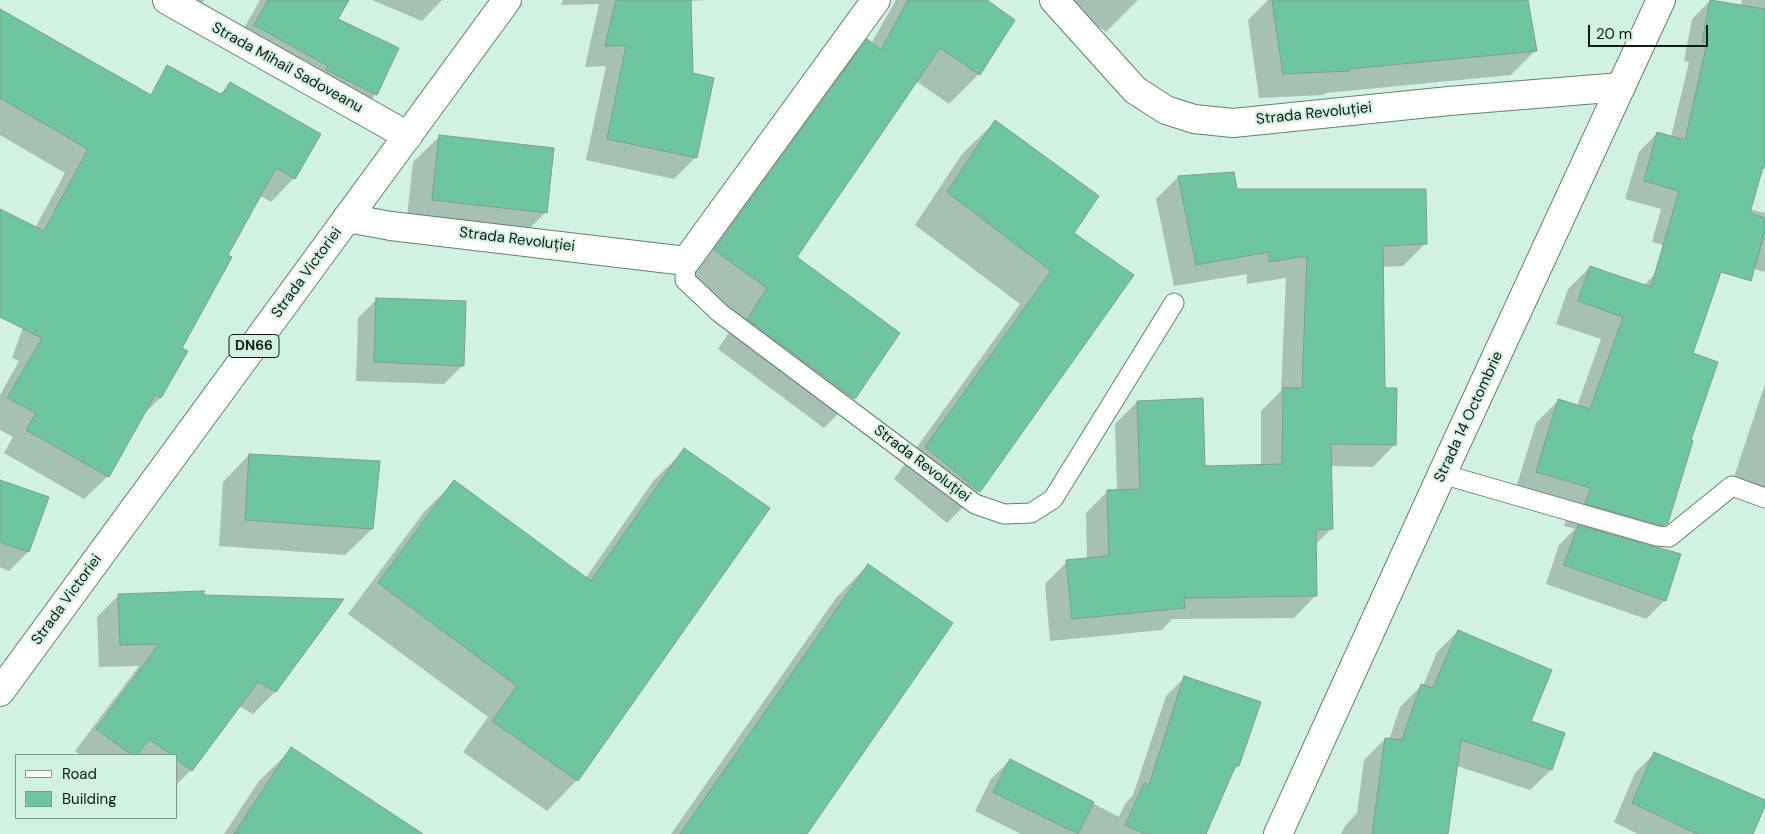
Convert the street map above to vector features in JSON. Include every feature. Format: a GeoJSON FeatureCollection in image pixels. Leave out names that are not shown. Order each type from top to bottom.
{"type":"FeatureCollection","features":[{"type":"Feature","properties":{"kind":"street","name":"Strada Mihail Sadoveanu"},"geometry":{"type":"LineString","coordinates":[[167,0],[408,136]]}},
{"type":"Feature","properties":{"kind":"street","name":"Strada Victoriei"},"geometry":{"type":"LineString","coordinates":[[0,692],[507,0]]}},
{"type":"Feature","properties":{"kind":"street"},"geometry":{"type":"LineString","coordinates":[[686,261],[876,0]]}},
{"type":"Feature","properties":{"kind":"street","name":"Strada Revoluției"},"geometry":{"type":"LineString","coordinates":[[1054,0],[1135,90],[1166,110],[1194,120],[1233,123],[1448,101],[1621,87]]}},
{"type":"Feature","properties":{"kind":"street","name":"Strada 14 Octombrie"},"geometry":{"type":"LineString","coordinates":[[1278,834],[1661,0]]}},
{"type":"Feature","properties":{"kind":"street","name":"Strada Revoluției"},"geometry":{"type":"LineString","coordinates":[[347,218],[392,226],[686,261]]}},
{"type":"Feature","properties":{"kind":"lane","name":"Strada Revoluției"},"geometry":{"type":"LineString","coordinates":[[686,261],[685,280],[720,313],[975,504],[1004,514],[1031,513],[1053,499],[1174,303]]}},
{"type":"Feature","properties":{"kind":"lane"},"geometry":{"type":"LineString","coordinates":[[1442,474],[1657,536],[1669,537],[1732,486],[1765,498]]}},
{"type":"Feature","properties":{"kind":"building"},"geometry":{"type":"Polygon","coordinates":[[[268,0],[349,0],[338,19],[399,48],[377,95],[326,70],[328,66],[254,25],[268,0]]]}},
{"type":"Feature","properties":{"kind":"building"},"geometry":{"type":"Polygon","coordinates":[[[616,0],[691,0],[693,73],[714,78],[697,158],[607,139],[626,45],[605,46],[616,0]]]}},
{"type":"Feature","properties":{"kind":"building"},"geometry":{"type":"Polygon","coordinates":[[[908,0],[987,0],[1015,20],[980,75],[940,48],[797,257],[900,333],[855,399],[747,319],[767,288],[714,250],[867,39],[881,50],[908,0]]]}},
{"type":"Feature","properties":{"kind":"building"},"geometry":{"type":"Polygon","coordinates":[[[1272,0],[1528,0],[1537,51],[1349,69],[1349,71],[1283,74],[1272,0]]]}},
{"type":"Feature","properties":{"kind":"building"},"geometry":{"type":"Polygon","coordinates":[[[1710,0],[1765,9],[1765,160],[1750,213],[1765,218],[1765,231],[1751,281],[1721,272],[1693,353],[1718,362],[1691,440],[1693,441],[1668,523],[1659,525],[1585,504],[1591,488],[1536,472],[1558,399],[1590,409],[1623,317],[1578,301],[1590,266],[1651,287],[1679,191],[1644,181],[1657,132],[1685,140],[1707,43],[1702,42],[1710,0]]]}},
{"type":"Feature","properties":{"kind":"building"},"geometry":{"type":"Polygon","coordinates":[[[0,9],[151,95],[167,65],[222,95],[230,82],[321,134],[295,179],[276,168],[228,255],[232,257],[182,348],[188,351],[161,398],[155,395],[109,477],[26,430],[36,413],[7,398],[42,338],[0,317],[0,209],[44,231],[88,149],[0,98],[0,9]]]}},
{"type":"Feature","properties":{"kind":"building"},"geometry":{"type":"Polygon","coordinates":[[[995,120],[1099,196],[1074,233],[1134,275],[980,492],[925,447],[1051,271],[947,192],[995,120]]]}},
{"type":"Feature","properties":{"kind":"building"},"geometry":{"type":"Polygon","coordinates":[[[439,135],[554,148],[547,213],[432,200],[439,135]]]}},
{"type":"Feature","properties":{"kind":"building"},"geometry":{"type":"Polygon","coordinates":[[[1234,172],[1237,189],[1426,189],[1427,244],[1383,246],[1385,388],[1397,388],[1396,445],[1331,444],[1333,529],[1316,530],[1317,596],[1184,598],[1185,608],[1072,619],[1066,560],[1109,556],[1107,490],[1140,489],[1137,401],[1203,398],[1205,466],[1282,464],[1283,388],[1302,388],[1307,256],[1269,262],[1269,252],[1196,265],[1178,176],[1234,172]]]}},
{"type":"Feature","properties":{"kind":"building"},"geometry":{"type":"Polygon","coordinates":[[[376,298],[466,301],[464,366],[374,362],[376,298]]]}},
{"type":"Feature","properties":{"kind":"building"},"geometry":{"type":"Polygon","coordinates":[[[684,448],[770,508],[578,781],[492,721],[517,686],[378,583],[454,480],[591,581],[684,448]]]}},
{"type":"Feature","properties":{"kind":"building"},"geometry":{"type":"Polygon","coordinates":[[[249,454],[380,461],[373,529],[245,520],[249,454]]]}},
{"type":"Feature","properties":{"kind":"building"},"geometry":{"type":"Polygon","coordinates":[[[0,480],[49,497],[29,552],[0,542],[0,480]]]}},
{"type":"Feature","properties":{"kind":"building"},"geometry":{"type":"Polygon","coordinates":[[[1578,525],[1681,554],[1666,601],[1564,565],[1578,525]]]}},
{"type":"Feature","properties":{"kind":"building"},"geometry":{"type":"Polygon","coordinates":[[[868,564],[953,623],[807,834],[680,834],[868,564]]]}},
{"type":"Feature","properties":{"kind":"building"},"geometry":{"type":"Polygon","coordinates":[[[204,591],[204,595],[344,599],[276,692],[258,682],[192,771],[178,760],[178,754],[171,754],[149,739],[138,754],[131,754],[96,729],[159,644],[120,645],[118,594],[204,591]]]}},
{"type":"Feature","properties":{"kind":"building"},"geometry":{"type":"Polygon","coordinates":[[[1458,630],[1552,670],[1531,721],[1565,733],[1552,770],[1461,740],[1448,834],[1372,834],[1385,738],[1402,740],[1421,684],[1433,688],[1458,630]]]}},
{"type":"Feature","properties":{"kind":"building"},"geometry":{"type":"Polygon","coordinates":[[[1184,676],[1261,702],[1239,766],[1236,765],[1206,834],[1145,834],[1125,825],[1144,783],[1149,785],[1184,676]]]}},
{"type":"Feature","properties":{"kind":"building"},"geometry":{"type":"Polygon","coordinates":[[[291,747],[423,834],[234,834],[291,747]]]}},
{"type":"Feature","properties":{"kind":"building"},"geometry":{"type":"Polygon","coordinates":[[[1654,752],[1765,800],[1765,806],[1753,834],[1697,834],[1632,803],[1654,752]]]}},
{"type":"Feature","properties":{"kind":"building"},"geometry":{"type":"Polygon","coordinates":[[[1010,759],[1094,802],[1078,834],[993,792],[1010,759]]]}}]}
